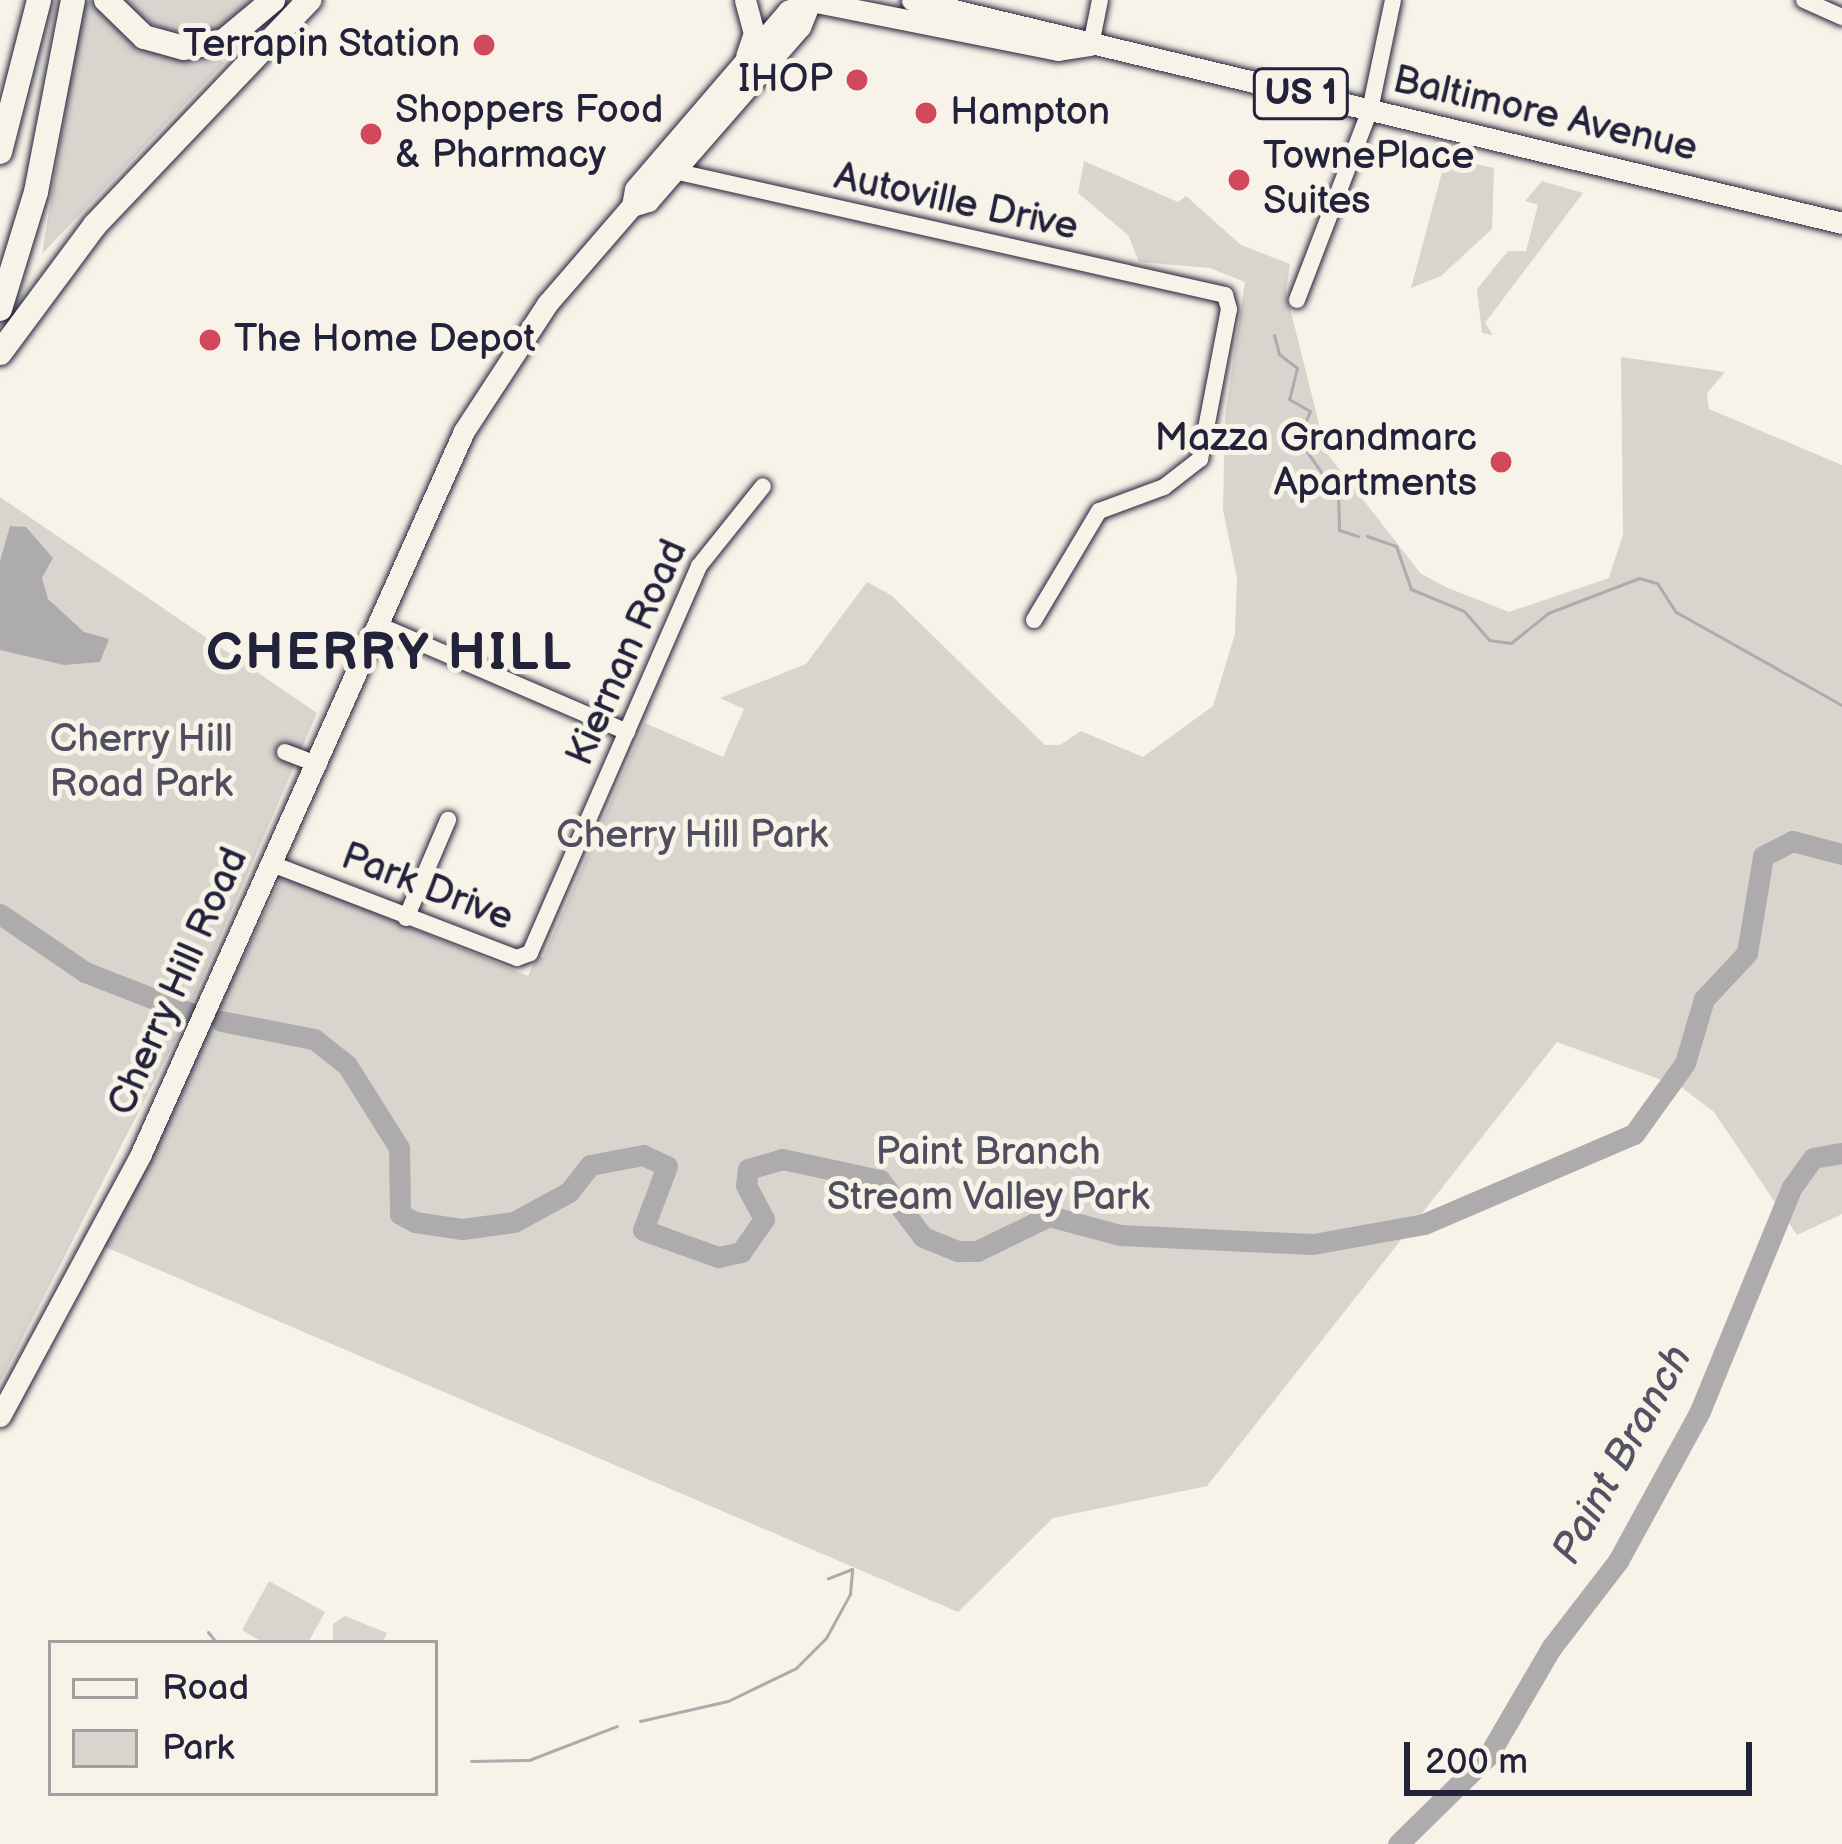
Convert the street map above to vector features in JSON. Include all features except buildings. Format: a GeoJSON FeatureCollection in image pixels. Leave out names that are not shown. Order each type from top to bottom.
{"type":"FeatureCollection","features":[{"type":"Feature","properties":{"kind":"highway"},"geometry":{"type":"LineString","coordinates":[[0,152],[39,0]]}},
{"type":"Feature","properties":{"kind":"highway"},"geometry":{"type":"LineString","coordinates":[[0,309],[36,192],[73,0]]}},
{"type":"Feature","properties":{"kind":"highway"},"geometry":{"type":"LineString","coordinates":[[106,0],[144,37],[184,47],[242,32],[273,0]]}},
{"type":"Feature","properties":{"kind":"highway"},"geometry":{"type":"LineString","coordinates":[[0,353],[95,225],[309,0]]}},
{"type":"Feature","properties":{"kind":"main road"},"geometry":{"type":"LineString","coordinates":[[731,77],[754,33],[745,0]]}},
{"type":"Feature","properties":{"kind":"main road","name":"Cherry Hill Road"},"geometry":{"type":"LineString","coordinates":[[0,1416],[140,1156],[483,399],[548,304],[632,206],[635,190],[788,11],[809,0]]}},
{"type":"Feature","properties":{"kind":"main road","name":"Cherry Hill Road"},"geometry":{"type":"LineString","coordinates":[[632,206],[648,201],[800,27],[809,0]]}},
{"type":"Feature","properties":{"kind":"main road","name":"Baltimore Avenue"},"geometry":{"type":"LineString","coordinates":[[809,0],[1058,50],[1091,45]]}},
{"type":"Feature","properties":{"kind":"main road","name":"Baltimore Avenue"},"geometry":{"type":"LineString","coordinates":[[912,0],[1051,28],[1091,45],[1842,223]]}},
{"type":"Feature","properties":{"kind":"street"},"geometry":{"type":"LineString","coordinates":[[1091,45],[1100,0]]}},
{"type":"Feature","properties":{"kind":"street"},"geometry":{"type":"LineString","coordinates":[[1297,300],[1370,110],[1393,0]]}},
{"type":"Feature","properties":{"kind":"street"},"geometry":{"type":"LineString","coordinates":[[1804,0],[1842,17]]}},
{"type":"Feature","properties":{"kind":"street","name":"Autoville Drive"},"geometry":{"type":"LineString","coordinates":[[674,171],[1225,295],[1229,308],[1200,459],[1164,487],[1099,512],[1034,620]]}},
{"type":"Feature","properties":{"kind":"street","name":"Kiernan Road"},"geometry":{"type":"LineString","coordinates":[[543,925],[699,566],[763,486]]}},
{"type":"Feature","properties":{"kind":"street"},"geometry":{"type":"LineString","coordinates":[[381,626],[627,733]]}},
{"type":"Feature","properties":{"kind":"street"},"geometry":{"type":"LineString","coordinates":[[285,752],[319,765]]}},
{"type":"Feature","properties":{"kind":"street"},"geometry":{"type":"LineString","coordinates":[[406,918],[448,820]]}},
{"type":"Feature","properties":{"kind":"street","name":"Park Drive"},"geometry":{"type":"LineString","coordinates":[[272,864],[517,958],[530,953],[543,925]]}},
{"type":"Feature","properties":{"kind":"green space"},"geometry":{"type":"Polygon","coordinates":[[[90,0],[139,46],[176,58],[212,52],[224,63],[42,254],[83,4],[90,0]]]}},
{"type":"Feature","properties":{"kind":"green space"},"geometry":{"type":"Polygon","coordinates":[[[121,0],[260,0],[225,29],[185,38],[135,17],[121,0]]]}},
{"type":"Feature","properties":{"kind":"green space"},"geometry":{"type":"Polygon","coordinates":[[[1446,157],[1494,168],[1492,229],[1441,276],[1411,288],[1446,157]]]}},
{"type":"Feature","properties":{"kind":"green space","name":"Paint Branch Stream Valley Park"},"geometry":{"type":"Polygon","coordinates":[[[1084,161],[1178,202],[1186,196],[1241,245],[1290,264],[1286,292],[1326,452],[1421,574],[1448,588],[1509,612],[1609,578],[1623,534],[1621,357],[1725,372],[1707,393],[1709,409],[1842,465],[1842,1214],[1797,1235],[1714,1112],[1681,1087],[1557,1042],[1207,1486],[1053,1518],[958,1612],[103,1246],[283,875],[528,976],[537,955],[543,958],[645,723],[723,757],[744,709],[720,698],[806,664],[867,582],[891,595],[1045,745],[1060,745],[1081,731],[1143,757],[1213,706],[1235,634],[1237,578],[1223,510],[1225,416],[1245,282],[1210,268],[1139,262],[1128,235],[1078,193],[1084,161]]]}},
{"type":"Feature","properties":{"kind":"green space"},"geometry":{"type":"Polygon","coordinates":[[[1542,181],[1583,193],[1485,323],[1493,335],[1482,333],[1477,289],[1508,251],[1526,251],[1538,205],[1525,201],[1542,181]]]}},
{"type":"Feature","properties":{"kind":"green space","name":"Cherry Hill Road Park"},"geometry":{"type":"Polygon","coordinates":[[[0,497],[317,713],[178,1035],[0,1382],[0,497]]]}},
{"type":"Feature","properties":{"kind":"green space"},"geometry":{"type":"Polygon","coordinates":[[[269,1581],[325,1612],[310,1640],[259,1640],[242,1630],[269,1581]]]}},
{"type":"Feature","properties":{"kind":"green space"},"geometry":{"type":"Polygon","coordinates":[[[345,1616],[387,1633],[384,1640],[333,1640],[333,1624],[345,1616]]]}},
{"type":"Feature","properties":{"kind":"shaded area"},"geometry":{"type":"Polygon","coordinates":[[[10,526],[26,527],[53,558],[42,578],[48,599],[84,632],[109,639],[100,662],[64,665],[0,650],[0,561],[10,526]]]}},
{"type":"Feature","properties":{"kind":"waterway"},"geometry":{"type":"LineString","coordinates":[[1274,335],[1279,354],[1297,368],[1289,399],[1310,411],[1298,439],[1338,496],[1339,530],[1358,536]]}},
{"type":"Feature","properties":{"kind":"waterway"},"geometry":{"type":"LineString","coordinates":[[1367,536],[1396,546],[1411,589],[1464,611],[1489,640],[1511,643],[1548,613],[1639,578],[1657,583],[1676,612],[1842,705]]}},
{"type":"Feature","properties":{"kind":"waterway"},"geometry":{"type":"LineString","coordinates":[[221,1021],[314,1039],[347,1065],[399,1148],[400,1214],[415,1222],[462,1229],[514,1222],[569,1192],[590,1165],[643,1155],[667,1166],[643,1230],[718,1257],[741,1252],[764,1219],[746,1185],[748,1169],[782,1159],[880,1180],[923,1237],[958,1251],[977,1251],[1049,1216],[1120,1235],[1313,1244],[1424,1224],[1634,1134],[1685,1063],[1704,999],[1747,953],[1763,856],[1792,841],[1842,854]]}},
{"type":"Feature","properties":{"kind":"waterway"},"geometry":{"type":"LineString","coordinates":[[0,914],[85,972],[193,1014]]}},
{"type":"Feature","properties":{"kind":"waterway","name":"Paint Branch"},"geometry":{"type":"LineString","coordinates":[[1398,1844],[1488,1756],[1551,1648],[1618,1561],[1700,1411],[1792,1187],[1813,1158],[1842,1153]]}},
{"type":"Feature","properties":{"kind":"waterway"},"geometry":{"type":"LineString","coordinates":[[640,1721],[728,1701],[796,1668],[826,1638],[850,1594],[852,1569],[828,1578]]}},
{"type":"Feature","properties":{"kind":"waterway"},"geometry":{"type":"LineString","coordinates":[[208,1632],[215,1640]]}},
{"type":"Feature","properties":{"kind":"waterway"},"geometry":{"type":"LineString","coordinates":[[471,1761],[529,1760],[617,1726]]}},
{"type":"Feature","properties":{"kind":"place","name":"Terrapin Station"},"geometry":{"type":"Point","coordinates":[484,45]}},
{"type":"Feature","properties":{"kind":"place","name":"IHOP"},"geometry":{"type":"Point","coordinates":[857,80]}},
{"type":"Feature","properties":{"kind":"place","name":"Hampton"},"geometry":{"type":"Point","coordinates":[926,113]}},
{"type":"Feature","properties":{"kind":"place","name":"Shoppers Food & Pharmacy"},"geometry":{"type":"Point","coordinates":[371,134]}},
{"type":"Feature","properties":{"kind":"place","name":"TownePlace Suites"},"geometry":{"type":"Point","coordinates":[1239,180]}},
{"type":"Feature","properties":{"kind":"place","name":"The Home Depot"},"geometry":{"type":"Point","coordinates":[210,340]}},
{"type":"Feature","properties":{"kind":"place","name":"Mazza Grandmarc Apartments"},"geometry":{"type":"Point","coordinates":[1501,462]}},
{"type":"Feature","properties":{"kind":"district","name":"CHERRY HILL"},"geometry":{"type":"Point","coordinates":[390,654]}},
{"type":"Feature","properties":{"kind":"park label","name":"Cherry Hill Park"},"geometry":{"type":"Point","coordinates":[692,836]}}]}
